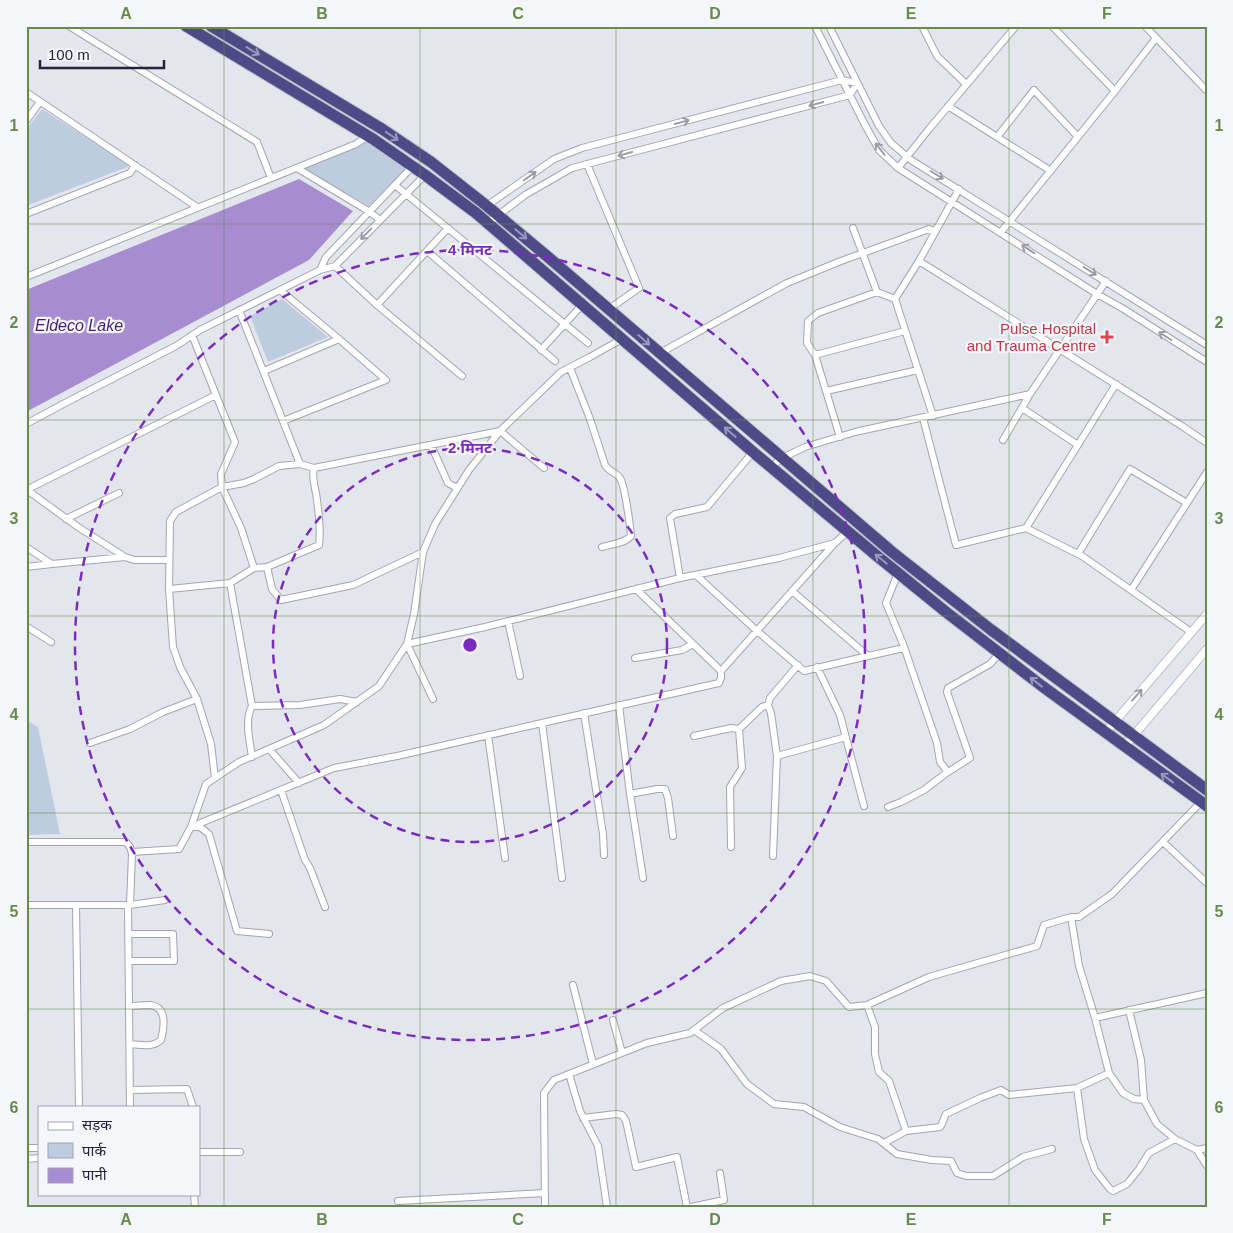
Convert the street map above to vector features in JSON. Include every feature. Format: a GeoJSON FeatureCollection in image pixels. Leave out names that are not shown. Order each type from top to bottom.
{"type":"FeatureCollection","features":[{"type":"Feature","properties":{"kind":"highway"},"geometry":{"type":"LineString","coordinates":[[186,26],[368,136],[425,174],[488,223],[771,468],[898,573],[1105,733],[1204,804]]}},
{"type":"Feature","properties":{"kind":"highway"},"geometry":{"type":"LineString","coordinates":[[211,26],[382,129],[431,162],[498,215],[892,552],[990,629],[1207,790]]}},
{"type":"Feature","properties":{"kind":"street"},"geometry":{"type":"LineString","coordinates":[[69,26],[79,29],[257,142],[272,178]]}},
{"type":"Feature","properties":{"kind":"street"},"geometry":{"type":"LineString","coordinates":[[815,26],[879,150],[898,168],[1002,232],[1097,294],[1206,358]]}},
{"type":"Feature","properties":{"kind":"street"},"geometry":{"type":"LineString","coordinates":[[829,26],[879,126],[891,143],[907,156],[1207,345]]}},
{"type":"Feature","properties":{"kind":"street"},"geometry":{"type":"LineString","coordinates":[[922,26],[937,56],[966,84]]}},
{"type":"Feature","properties":{"kind":"street"},"geometry":{"type":"LineString","coordinates":[[898,168],[1016,26]]}},
{"type":"Feature","properties":{"kind":"street"},"geometry":{"type":"LineString","coordinates":[[1052,26],[1115,91]]}},
{"type":"Feature","properties":{"kind":"street"},"geometry":{"type":"LineString","coordinates":[[1145,26],[1207,91]]}},
{"type":"Feature","properties":{"kind":"street"},"geometry":{"type":"LineString","coordinates":[[1002,232],[1156,38]]}},
{"type":"Feature","properties":{"kind":"street"},"geometry":{"type":"LineString","coordinates":[[476,213],[554,160],[582,148],[842,80],[857,83]]}},
{"type":"Feature","properties":{"kind":"street"},"geometry":{"type":"LineString","coordinates":[[488,223],[526,195],[572,168],[850,95],[857,83]]}},
{"type":"Feature","properties":{"kind":"street"},"geometry":{"type":"LineString","coordinates":[[997,137],[1034,90],[1078,137]]}},
{"type":"Feature","properties":{"kind":"street"},"geometry":{"type":"LineString","coordinates":[[26,92],[197,207]]}},
{"type":"Feature","properties":{"kind":"street"},"geometry":{"type":"LineString","coordinates":[[26,121],[40,102]]}},
{"type":"Feature","properties":{"kind":"street"},"geometry":{"type":"LineString","coordinates":[[948,106],[1051,171]]}},
{"type":"Feature","properties":{"kind":"street"},"geometry":{"type":"LineString","coordinates":[[26,277],[356,144],[368,136]]}},
{"type":"Feature","properties":{"kind":"street"},"geometry":{"type":"LineString","coordinates":[[587,164],[639,288],[609,309]]}},
{"type":"Feature","properties":{"kind":"street"},"geometry":{"type":"LineString","coordinates":[[26,214],[130,173],[134,165]]}},
{"type":"Feature","properties":{"kind":"street"},"geometry":{"type":"LineString","coordinates":[[320,270],[326,257],[413,166]]}},
{"type":"Feature","properties":{"kind":"street"},"geometry":{"type":"LineString","coordinates":[[297,168],[380,220]]}},
{"type":"Feature","properties":{"kind":"street"},"geometry":{"type":"LineString","coordinates":[[26,424],[65,402],[176,346],[200,330],[239,310],[320,270],[335,266],[425,174]]}},
{"type":"Feature","properties":{"kind":"street"},"geometry":{"type":"LineString","coordinates":[[395,185],[588,343]]}},
{"type":"Feature","properties":{"kind":"street"},"geometry":{"type":"LineString","coordinates":[[933,416],[895,299],[919,261],[959,189]]}},
{"type":"Feature","properties":{"kind":"street"},"geometry":{"type":"LineString","coordinates":[[377,304],[448,228]]}},
{"type":"Feature","properties":{"kind":"street"},"geometry":{"type":"LineString","coordinates":[[853,228],[877,292]]}},
{"type":"Feature","properties":{"kind":"street"},"geometry":{"type":"LineString","coordinates":[[660,353],[786,283],[929,229],[935,231]]}},
{"type":"Feature","properties":{"kind":"street"},"geometry":{"type":"LineString","coordinates":[[427,251],[555,361]]}},
{"type":"Feature","properties":{"kind":"street"},"geometry":{"type":"LineString","coordinates":[[919,261],[1207,443]]}},
{"type":"Feature","properties":{"kind":"street"},"geometry":{"type":"LineString","coordinates":[[335,266],[462,376]]}},
{"type":"Feature","properties":{"kind":"street"},"geometry":{"type":"LineString","coordinates":[[1003,440],[1030,394],[1106,281]]}},
{"type":"Feature","properties":{"kind":"street"},"geometry":{"type":"LineString","coordinates":[[280,290],[386,380],[283,421]]}},
{"type":"Feature","properties":{"kind":"street"},"geometry":{"type":"LineString","coordinates":[[840,436],[815,355],[807,343],[808,321],[818,313],[877,292],[895,299]]}},
{"type":"Feature","properties":{"kind":"street"},"geometry":{"type":"LineString","coordinates":[[541,350],[582,305]]}},
{"type":"Feature","properties":{"kind":"street"},"geometry":{"type":"LineString","coordinates":[[239,310],[300,464]]}},
{"type":"Feature","properties":{"kind":"street"},"geometry":{"type":"LineString","coordinates":[[815,355],[905,331]]}},
{"type":"Feature","properties":{"kind":"street"},"geometry":{"type":"LineString","coordinates":[[192,335],[235,442],[222,474],[222,487],[241,528],[254,568]]}},
{"type":"Feature","properties":{"kind":"street"},"geometry":{"type":"LineString","coordinates":[[264,371],[339,339]]}},
{"type":"Feature","properties":{"kind":"street"},"geometry":{"type":"LineString","coordinates":[[132,852],[180,849],[191,827],[206,784],[239,762],[324,725],[379,686],[407,644],[414,614],[423,552],[435,524],[468,470],[500,432],[561,372],[622,339]]}},
{"type":"Feature","properties":{"kind":"street"},"geometry":{"type":"LineString","coordinates":[[570,368],[593,427],[605,466],[608,470],[617,474],[622,484],[631,536],[624,541],[602,547]]}},
{"type":"Feature","properties":{"kind":"street"},"geometry":{"type":"LineString","coordinates":[[826,391],[918,370]]}},
{"type":"Feature","properties":{"kind":"street"},"geometry":{"type":"LineString","coordinates":[[1026,528],[1116,384]]}},
{"type":"Feature","properties":{"kind":"street"},"geometry":{"type":"LineString","coordinates":[[771,468],[782,458],[806,447],[840,436],[1030,394]]}},
{"type":"Feature","properties":{"kind":"street"},"geometry":{"type":"LineString","coordinates":[[169,560],[134,560],[125,557],[26,490],[216,396]]}},
{"type":"Feature","properties":{"kind":"street"},"geometry":{"type":"LineString","coordinates":[[1022,408],[1078,445]]}},
{"type":"Feature","properties":{"kind":"street"},"geometry":{"type":"LineString","coordinates":[[923,418],[956,545],[1026,528],[1078,554],[1191,632]]}},
{"type":"Feature","properties":{"kind":"street"},"geometry":{"type":"LineString","coordinates":[[215,778],[211,744],[197,698],[180,667],[173,647],[169,560],[170,521],[176,512],[222,487],[249,481],[279,466],[300,464],[314,468],[500,432],[544,468]]}},
{"type":"Feature","properties":{"kind":"street"},"geometry":{"type":"LineString","coordinates":[[431,445],[448,483],[457,488]]}},
{"type":"Feature","properties":{"kind":"street"},"geometry":{"type":"LineString","coordinates":[[680,578],[670,518],[675,514],[707,507],[753,452]]}},
{"type":"Feature","properties":{"kind":"street"},"geometry":{"type":"LineString","coordinates":[[169,589],[230,583],[254,568],[267,567],[319,545],[317,499],[312,474],[314,468]]}},
{"type":"Feature","properties":{"kind":"street"},"geometry":{"type":"LineString","coordinates":[[1078,554],[1130,469],[1187,503]]}},
{"type":"Feature","properties":{"kind":"street"},"geometry":{"type":"LineString","coordinates":[[1131,590],[1207,472]]}},
{"type":"Feature","properties":{"kind":"street"},"geometry":{"type":"LineString","coordinates":[[66,518],[119,493]]}},
{"type":"Feature","properties":{"kind":"street"},"geometry":{"type":"LineString","coordinates":[[191,827],[334,768],[397,756],[719,683],[721,671],[835,543],[848,531]]}},
{"type":"Feature","properties":{"kind":"street"},"geometry":{"type":"LineString","coordinates":[[407,644],[680,578],[779,558],[835,543]]}},
{"type":"Feature","properties":{"kind":"street"},"geometry":{"type":"LineString","coordinates":[[26,547],[52,564]]}},
{"type":"Feature","properties":{"kind":"street"},"geometry":{"type":"LineString","coordinates":[[267,567],[272,590],[281,600],[353,585],[423,552]]}},
{"type":"Feature","properties":{"kind":"street"},"geometry":{"type":"LineString","coordinates":[[26,567],[125,557]]}},
{"type":"Feature","properties":{"kind":"street"},"geometry":{"type":"LineString","coordinates":[[898,573],[886,603],[904,648],[937,743],[940,762],[948,772]]}},
{"type":"Feature","properties":{"kind":"street"},"geometry":{"type":"LineString","coordinates":[[696,575],[804,671],[904,648]]}},
{"type":"Feature","properties":{"kind":"street"},"geometry":{"type":"LineString","coordinates":[[230,583],[252,706],[248,713],[252,757]]}},
{"type":"Feature","properties":{"kind":"street"},"geometry":{"type":"LineString","coordinates":[[636,589],[721,671]]}},
{"type":"Feature","properties":{"kind":"street"},"geometry":{"type":"LineString","coordinates":[[792,591],[868,656]]}},
{"type":"Feature","properties":{"kind":"street"},"geometry":{"type":"LineString","coordinates":[[1105,733],[1207,614]]}},
{"type":"Feature","properties":{"kind":"street"},"geometry":{"type":"LineString","coordinates":[[508,621],[520,676]]}},
{"type":"Feature","properties":{"kind":"street"},"geometry":{"type":"LineString","coordinates":[[26,626],[50,642]]}},
{"type":"Feature","properties":{"kind":"street"},"geometry":{"type":"LineString","coordinates":[[407,644],[433,699]]}},
{"type":"Feature","properties":{"kind":"street"},"geometry":{"type":"LineString","coordinates":[[635,658],[682,650],[693,644]]}},
{"type":"Feature","properties":{"kind":"street"},"geometry":{"type":"LineString","coordinates":[[1124,747],[1207,649]]}},
{"type":"Feature","properties":{"kind":"street"},"geometry":{"type":"LineString","coordinates":[[888,807],[924,790],[970,758],[947,692],[948,688],[990,664],[1000,653]]}},
{"type":"Feature","properties":{"kind":"street"},"geometry":{"type":"LineString","coordinates":[[773,856],[777,756],[768,704],[770,698],[798,665]]}},
{"type":"Feature","properties":{"kind":"street"},"geometry":{"type":"LineString","coordinates":[[817,668],[840,715],[864,806]]}},
{"type":"Feature","properties":{"kind":"street"},"geometry":{"type":"LineString","coordinates":[[90,743],[130,729],[163,712],[197,698]]}},
{"type":"Feature","properties":{"kind":"street"},"geometry":{"type":"LineString","coordinates":[[252,706],[300,704],[340,699],[357,702]]}},
{"type":"Feature","properties":{"kind":"street"},"geometry":{"type":"LineString","coordinates":[[739,729],[762,707],[768,704]]}},
{"type":"Feature","properties":{"kind":"street"},"geometry":{"type":"LineString","coordinates":[[619,706],[642,878]]}},
{"type":"Feature","properties":{"kind":"street"},"geometry":{"type":"LineString","coordinates":[[584,713],[603,834],[604,855]]}},
{"type":"Feature","properties":{"kind":"street"},"geometry":{"type":"LineString","coordinates":[[542,723],[562,878]]}},
{"type":"Feature","properties":{"kind":"street"},"geometry":{"type":"LineString","coordinates":[[694,736],[731,728],[739,729]]}},
{"type":"Feature","properties":{"kind":"street"},"geometry":{"type":"LineString","coordinates":[[731,847],[730,787],[742,768],[739,729]]}},
{"type":"Feature","properties":{"kind":"street"},"geometry":{"type":"LineString","coordinates":[[488,735],[505,858]]}},
{"type":"Feature","properties":{"kind":"street"},"geometry":{"type":"LineString","coordinates":[[777,756],[846,738]]}},
{"type":"Feature","properties":{"kind":"street"},"geometry":{"type":"LineString","coordinates":[[270,750],[299,782]]}},
{"type":"Feature","properties":{"kind":"street"},"geometry":{"type":"LineString","coordinates":[[630,794],[657,789],[665,790],[668,798],[673,836]]}},
{"type":"Feature","properties":{"kind":"street"},"geometry":{"type":"LineString","coordinates":[[281,790],[305,860],[325,907]]}},
{"type":"Feature","properties":{"kind":"street"},"geometry":{"type":"LineString","coordinates":[[545,1207],[544,1093],[554,1080],[647,1042],[690,1033],[723,1008],[782,981],[810,976],[826,981],[849,1007],[866,1004],[929,977],[1037,946],[1044,926],[1071,917],[1079,917],[1112,894],[1163,842],[1204,804]]}},
{"type":"Feature","properties":{"kind":"street"},"geometry":{"type":"LineString","coordinates":[[191,827],[200,827],[209,834],[237,931],[269,934]]}},
{"type":"Feature","properties":{"kind":"street"},"geometry":{"type":"LineString","coordinates":[[26,842],[126,842],[132,852],[128,934],[130,1106]]}},
{"type":"Feature","properties":{"kind":"street"},"geometry":{"type":"LineString","coordinates":[[1163,842],[1207,883]]}},
{"type":"Feature","properties":{"kind":"street"},"geometry":{"type":"LineString","coordinates":[[26,905],[129,905],[165,900]]}},
{"type":"Feature","properties":{"kind":"street"},"geometry":{"type":"LineString","coordinates":[[76,905],[79,1106]]}},
{"type":"Feature","properties":{"kind":"street"},"geometry":{"type":"LineString","coordinates":[[1071,917],[1079,966],[1109,1074],[1123,1093],[1134,1099],[1144,1100]]}},
{"type":"Feature","properties":{"kind":"street"},"geometry":{"type":"LineString","coordinates":[[128,934],[173,934],[174,961],[129,961]]}},
{"type":"Feature","properties":{"kind":"street"},"geometry":{"type":"LineString","coordinates":[[573,985],[593,1064]]}},
{"type":"Feature","properties":{"kind":"street"},"geometry":{"type":"LineString","coordinates":[[1095,1018],[1207,993]]}},
{"type":"Feature","properties":{"kind":"street"},"geometry":{"type":"LineString","coordinates":[[866,1004],[875,1027],[875,1054],[879,1072],[890,1082],[905,1128]]}},
{"type":"Feature","properties":{"kind":"street"},"geometry":{"type":"LineString","coordinates":[[129,1006],[153,1006],[163,1014],[164,1022],[161,1040],[158,1043],[153,1045],[130,1044]]}},
{"type":"Feature","properties":{"kind":"street"},"geometry":{"type":"LineString","coordinates":[[1130,1010],[1141,1060],[1144,1100],[1157,1124],[1175,1139],[1197,1150],[1207,1166]]}},
{"type":"Feature","properties":{"kind":"street"},"geometry":{"type":"LineString","coordinates":[[613,1020],[622,1053]]}},
{"type":"Feature","properties":{"kind":"street"},"geometry":{"type":"LineString","coordinates":[[694,1030],[721,1050],[746,1084],[774,1104],[804,1107],[840,1127],[878,1139],[896,1154],[951,1161],[957,1173],[966,1176],[993,1176],[1023,1157],[1052,1150]]}},
{"type":"Feature","properties":{"kind":"street"},"geometry":{"type":"LineString","coordinates":[[569,1074],[580,1112],[598,1146],[607,1207]]}},
{"type":"Feature","properties":{"kind":"street"},"geometry":{"type":"LineString","coordinates":[[884,1143],[906,1131],[940,1128],[946,1114],[1001,1090],[1009,1095],[1077,1088],[1109,1074]]}},
{"type":"Feature","properties":{"kind":"street"},"geometry":{"type":"LineString","coordinates":[[1077,1088],[1084,1139],[1095,1170],[1113,1191],[1127,1184],[1149,1153],[1175,1139]]}},
{"type":"Feature","properties":{"kind":"street"},"geometry":{"type":"LineString","coordinates":[[130,1090],[187,1089],[193,1106]]}},
{"type":"Feature","properties":{"kind":"street"},"geometry":{"type":"LineString","coordinates":[[583,1118],[622,1115],[626,1121],[636,1167],[676,1157],[689,1207],[724,1200],[720,1173]]}},
{"type":"Feature","properties":{"kind":"street"},"geometry":{"type":"LineString","coordinates":[[1197,1150],[1207,1148]]}},
{"type":"Feature","properties":{"kind":"street"},"geometry":{"type":"LineString","coordinates":[[200,1152],[240,1152]]}},
{"type":"Feature","properties":{"kind":"street"},"geometry":{"type":"LineString","coordinates":[[398,1201],[545,1192]]}},
{"type":"Feature","properties":{"kind":"green space"},"geometry":{"type":"Polygon","coordinates":[[[42,109],[130,166],[26,206],[26,130],[42,109]]]}},
{"type":"Feature","properties":{"kind":"green space"},"geometry":{"type":"Polygon","coordinates":[[[368,141],[408,166],[369,206],[304,169],[368,141]]]}},
{"type":"Feature","properties":{"kind":"green space"},"geometry":{"type":"Polygon","coordinates":[[[282,299],[328,337],[268,362],[250,316],[282,299]]]}},
{"type":"Feature","properties":{"kind":"green space"},"geometry":{"type":"Polygon","coordinates":[[[26,720],[38,727],[60,834],[26,835],[26,720]]]}},
{"type":"Feature","properties":{"kind":"water","name":"Eldeco Lake"},"geometry":{"type":"Polygon","coordinates":[[[299,179],[353,211],[309,260],[26,412],[26,290],[299,179]]]}},
{"type":"Feature","properties":{"kind":"place","name":"Pulse Hospital and Trauma Centre"},"geometry":{"type":"Point","coordinates":[1107,337]}}]}
